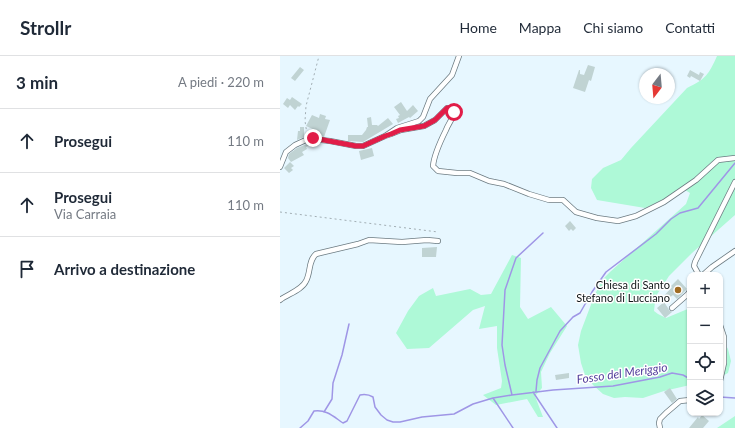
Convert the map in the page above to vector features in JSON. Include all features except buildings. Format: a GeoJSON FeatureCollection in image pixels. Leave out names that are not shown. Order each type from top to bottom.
{"type":"FeatureCollection","features":[{"type":"Feature","properties":{"kind":"street"},"geometry":{"type":"LineString","coordinates":[[385,136],[397,128],[419,121],[423,117],[430,99],[452,75],[458,56]]}},
{"type":"Feature","properties":{"kind":"street"},"geometry":{"type":"LineString","coordinates":[[280,167],[286,152],[295,145],[308,139],[313,138],[363,146],[400,130],[424,126],[435,120],[447,108],[452,108],[454,116],[446,129],[434,159],[433,166],[438,171],[470,173],[489,181],[504,184],[549,200],[563,200],[576,212],[597,218],[618,220],[636,216],[664,202],[696,180],[718,160],[735,158]]}},
{"type":"Feature","properties":{"kind":"street"},"geometry":{"type":"LineString","coordinates":[[697,272],[694,266],[695,262],[735,182]]}},
{"type":"Feature","properties":{"kind":"street"},"geometry":{"type":"LineString","coordinates":[[280,304],[280,300],[302,287],[306,282],[312,257],[316,254],[369,240],[402,242],[427,240],[438,241]]}},
{"type":"Feature","properties":{"kind":"street"},"geometry":{"type":"LineString","coordinates":[[707,272],[735,251]]}},
{"type":"Feature","properties":{"kind":"street"},"geometry":{"type":"LineString","coordinates":[[672,308],[687,295]]}},
{"type":"Feature","properties":{"kind":"street"},"geometry":{"type":"LineString","coordinates":[[721,380],[724,363],[723,334]]}},
{"type":"Feature","properties":{"kind":"street"},"geometry":{"type":"LineString","coordinates":[[660,428],[660,419],[680,401],[687,400]]}},
{"type":"Feature","properties":{"kind":"path"},"geometry":{"type":"LineString","coordinates":[[308,139],[305,121],[306,106],[319,56]]}},
{"type":"Feature","properties":{"kind":"path"},"geometry":{"type":"LineString","coordinates":[[280,212],[438,232]]}},
{"type":"Feature","properties":{"kind":"green space"},"geometry":{"type":"Polygon","coordinates":[[[717,56],[735,56],[735,215],[692,253],[669,276],[656,296],[654,311],[666,318],[687,309],[687,386],[643,398],[614,398],[603,394],[585,375],[578,345],[581,331],[595,294],[603,279],[686,204],[690,193],[685,190],[645,208],[597,200],[591,188],[592,179],[603,168],[621,160],[672,104],[675,104],[675,101],[687,88],[703,79],[712,67],[717,56]]]}},
{"type":"Feature","properties":{"kind":"green space"},"geometry":{"type":"Polygon","coordinates":[[[512,255],[521,258],[520,307],[528,319],[551,307],[567,326],[550,353],[541,372],[542,388],[535,396],[543,417],[538,417],[527,399],[496,405],[483,395],[501,388],[502,381],[497,348],[497,326],[479,329],[485,306],[473,310],[429,348],[407,349],[396,333],[408,311],[419,296],[433,288],[436,296],[470,289],[481,295],[491,294],[512,255]]]}},
{"type":"Feature","properties":{"kind":"green space"},"geometry":{"type":"Polygon","coordinates":[[[723,340],[728,349],[731,361],[728,373],[723,376],[723,340]]]}},
{"type":"Feature","properties":{"kind":"green space"},"geometry":{"type":"Polygon","coordinates":[[[735,416],[735,428],[717,428],[735,416]]]}},
{"type":"Feature","properties":{"kind":"waterway"},"geometry":{"type":"LineString","coordinates":[[536,391],[540,368],[560,331],[573,317],[580,313],[606,272],[656,234],[671,219],[680,213],[698,208],[735,163]]}},
{"type":"Feature","properties":{"kind":"waterway"},"geometry":{"type":"LineString","coordinates":[[512,395],[502,345],[505,290],[516,258],[543,233]]}},
{"type":"Feature","properties":{"kind":"waterway"},"geometry":{"type":"LineString","coordinates":[[324,412],[332,399],[333,383],[342,355],[349,324]]}},
{"type":"Feature","properties":{"kind":"waterway"},"geometry":{"type":"LineString","coordinates":[[300,428],[308,421],[314,411],[326,412],[343,423],[347,421],[360,395],[365,394],[373,397],[375,407],[387,420],[400,422],[422,417],[454,414],[473,404],[493,398],[512,395],[553,390],[613,386],[660,377],[672,373],[687,377]]}},
{"type":"Feature","properties":{"kind":"waterway"},"geometry":{"type":"LineString","coordinates":[[533,392],[557,428]]}},
{"type":"Feature","properties":{"kind":"waterway","name":"Fosso del Meriggio"},"geometry":{"type":"LineString","coordinates":[[723,397],[735,398]]}},
{"type":"Feature","properties":{"kind":"waterway"},"geometry":{"type":"LineString","coordinates":[[493,398],[513,428]]}},
{"type":"Feature","properties":{"kind":"place","name":"Chiesa di Santo Stefano di Lucciano"},"geometry":{"type":"Point","coordinates":[678,290]}},
{"type":"Feature","properties":{"kind":"route"},"geometry":{"type":"LineString","coordinates":[[313,138],[363,146],[400,130],[424,126],[435,120],[447,108],[452,108],[454,112]]}}]}
